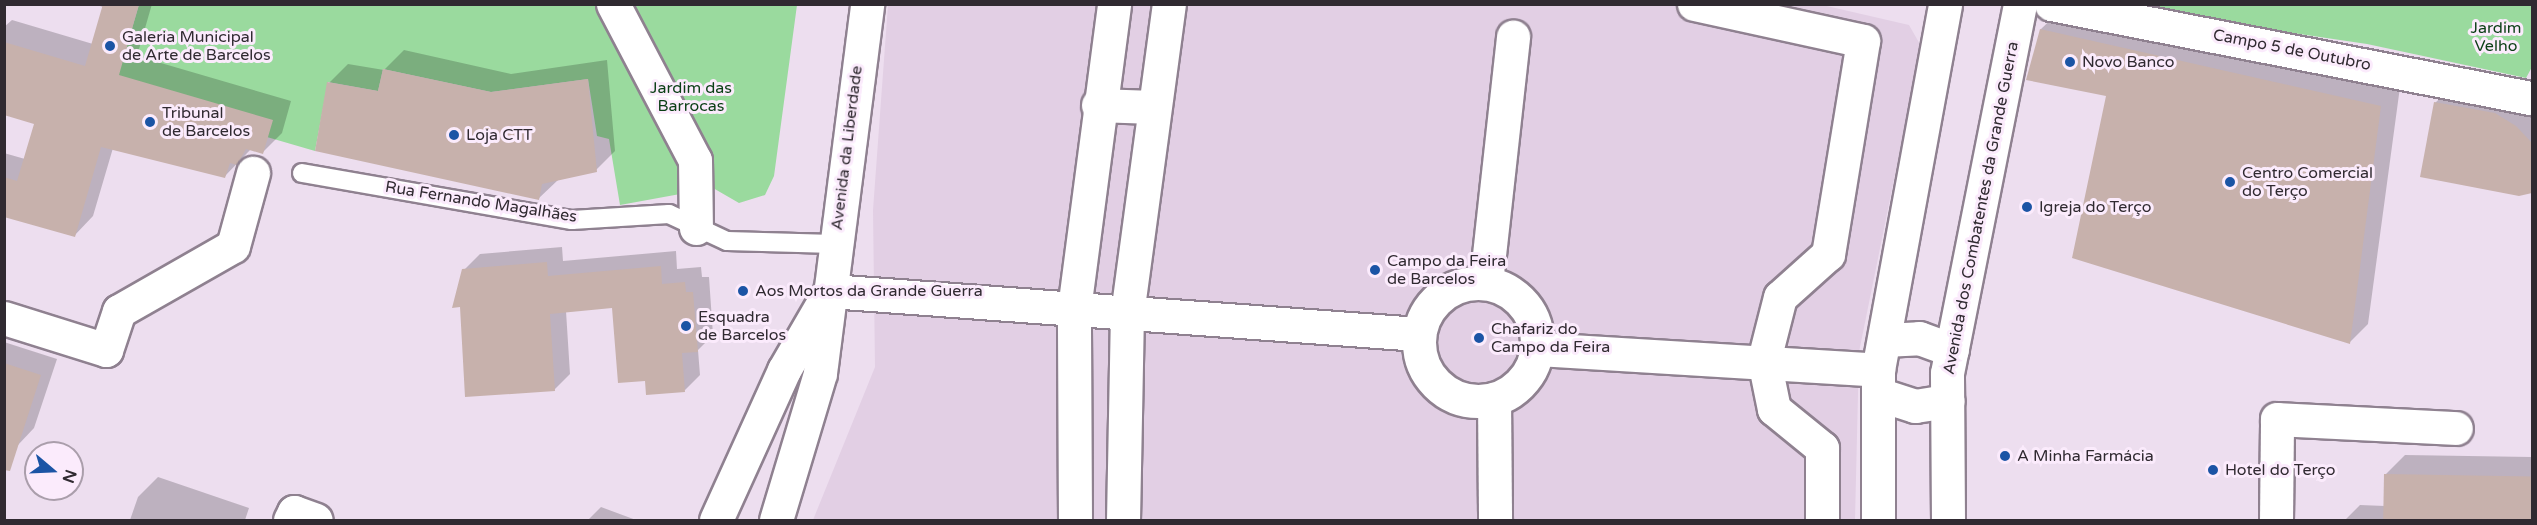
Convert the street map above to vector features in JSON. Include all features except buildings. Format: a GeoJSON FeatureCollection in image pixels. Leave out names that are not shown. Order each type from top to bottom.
{"type":"FeatureCollection","features":[{"type":"Feature","properties":{"kind":"street"},"geometry":{"type":"LineString","coordinates":[[613,4],[695,160],[696,228]]}},
{"type":"Feature","properties":{"kind":"street","name":"Avenida da Liberdade"},"geometry":{"type":"LineString","coordinates":[[776,520],[819,373],[867,4]]}},
{"type":"Feature","properties":{"kind":"street"},"geometry":{"type":"LineString","coordinates":[[857,70],[878,4]]}},
{"type":"Feature","properties":{"kind":"street"},"geometry":{"type":"LineString","coordinates":[[1075,520],[1074,309],[1098,105],[1114,4]]}},
{"type":"Feature","properties":{"kind":"street"},"geometry":{"type":"LineString","coordinates":[[1123,520],[1127,314],[1152,107],[1169,4]]}},
{"type":"Feature","properties":{"kind":"street"},"geometry":{"type":"LineString","coordinates":[[1694,4],[1863,40],[1828,254],[1780,297],[1764,360],[1774,409],[1822,448],[1822,520]]}},
{"type":"Feature","properties":{"kind":"street"},"geometry":{"type":"LineString","coordinates":[[1878,520],[1880,368],[1946,4]]}},
{"type":"Feature","properties":{"kind":"street","name":"Avenida dos Combatentes da Grande Guerra"},"geometry":{"type":"LineString","coordinates":[[1948,520],[1948,401],[1952,350],[2020,4]]}},
{"type":"Feature","properties":{"kind":"street","name":"Campo 5 de Outubro"},"geometry":{"type":"LineString","coordinates":[[2051,4],[2532,98]]}},
{"type":"Feature","properties":{"kind":"street"},"geometry":{"type":"LineString","coordinates":[[1486,282],[1513,36]]}},
{"type":"Feature","properties":{"kind":"street"},"geometry":{"type":"LineString","coordinates":[[1098,105],[1152,107]]}},
{"type":"Feature","properties":{"kind":"street"},"geometry":{"type":"LineString","coordinates":[[4,318],[106,350],[119,311],[233,246],[253,173]]}},
{"type":"Feature","properties":{"kind":"street"},"geometry":{"type":"LineString","coordinates":[[1486,282],[1508,290],[1526,305],[1536,326],[1538,349],[1530,372],[1515,389],[1494,399],[1471,401],[1449,394],[1431,378],[1421,358],[1419,334],[1426,312],[1442,295],[1463,284],[1486,282]]}},
{"type":"Feature","properties":{"kind":"street"},"geometry":{"type":"LineString","coordinates":[[716,520],[784,370],[830,291],[1419,334]]}},
{"type":"Feature","properties":{"kind":"street"},"geometry":{"type":"LineString","coordinates":[[1538,349],[1880,368],[1919,338],[1952,350]]}},
{"type":"Feature","properties":{"kind":"street"},"geometry":{"type":"LineString","coordinates":[[1880,368],[1915,406],[1948,401]]}},
{"type":"Feature","properties":{"kind":"street"},"geometry":{"type":"LineString","coordinates":[[1494,399],[1495,520]]}},
{"type":"Feature","properties":{"kind":"street"},"geometry":{"type":"LineString","coordinates":[[2276,520],[2277,419],[2456,428]]}},
{"type":"Feature","properties":{"kind":"street"},"geometry":{"type":"LineString","coordinates":[[290,520],[294,512],[316,520]]}},
{"type":"Feature","properties":{"kind":"lane","name":"Rua Fernando Magalhães"},"geometry":{"type":"LineString","coordinates":[[302,172],[572,219],[669,214],[727,240],[834,244]]}},
{"type":"Feature","properties":{"kind":"shaded area","name":"Campo da Feira de Barcelos"},"geometry":{"type":"Polygon","coordinates":[[[1818,4],[1909,25],[1921,46],[1859,352],[1855,520],[813,520],[875,367],[873,210],[888,5],[1818,4]]]}},
{"type":"Feature","properties":{"kind":"green space","name":"Jardim das Barrocas"},"geometry":{"type":"Polygon","coordinates":[[[139,5],[797,5],[774,176],[765,195],[739,203],[713,188],[620,205],[609,139],[597,136],[588,79],[491,92],[383,69],[378,91],[328,82],[315,151],[113,92],[139,5]]]}},
{"type":"Feature","properties":{"kind":"green space","name":"Jardim Velho"},"geometry":{"type":"Polygon","coordinates":[[[2105,5],[2532,5],[2532,67],[2526,78],[2367,44],[2105,5]]]}},
{"type":"Feature","properties":{"kind":"place","name":"Galeria Municipal de Arte de Barcelos"},"geometry":{"type":"Point","coordinates":[110,46]}},
{"type":"Feature","properties":{"kind":"place","name":"Novo Banco"},"geometry":{"type":"Point","coordinates":[2070,62]}},
{"type":"Feature","properties":{"kind":"place","name":"Tribunal de Barcelos"},"geometry":{"type":"Point","coordinates":[150,122]}},
{"type":"Feature","properties":{"kind":"place","name":"Loja CTT"},"geometry":{"type":"Point","coordinates":[454,135]}},
{"type":"Feature","properties":{"kind":"place","name":"Centro Comercial do Terço"},"geometry":{"type":"Point","coordinates":[2230,182]}},
{"type":"Feature","properties":{"kind":"place","name":"Igreja do Terço"},"geometry":{"type":"Point","coordinates":[2027,207]}},
{"type":"Feature","properties":{"kind":"place","name":"Campo da Feira de Barcelos"},"geometry":{"type":"Point","coordinates":[1375,270]}},
{"type":"Feature","properties":{"kind":"place","name":"Aos Mortos da Grande Guerra"},"geometry":{"type":"Point","coordinates":[743,291]}},
{"type":"Feature","properties":{"kind":"place","name":"Esquadra de Barcelos"},"geometry":{"type":"Point","coordinates":[686,326]}},
{"type":"Feature","properties":{"kind":"place","name":"Chafariz do Campo da Feira"},"geometry":{"type":"Point","coordinates":[1479,338]}},
{"type":"Feature","properties":{"kind":"place","name":"A Minha Farmácia"},"geometry":{"type":"Point","coordinates":[2005,456]}},
{"type":"Feature","properties":{"kind":"place","name":"Hotel do Terço"},"geometry":{"type":"Point","coordinates":[2213,470]}}]}
